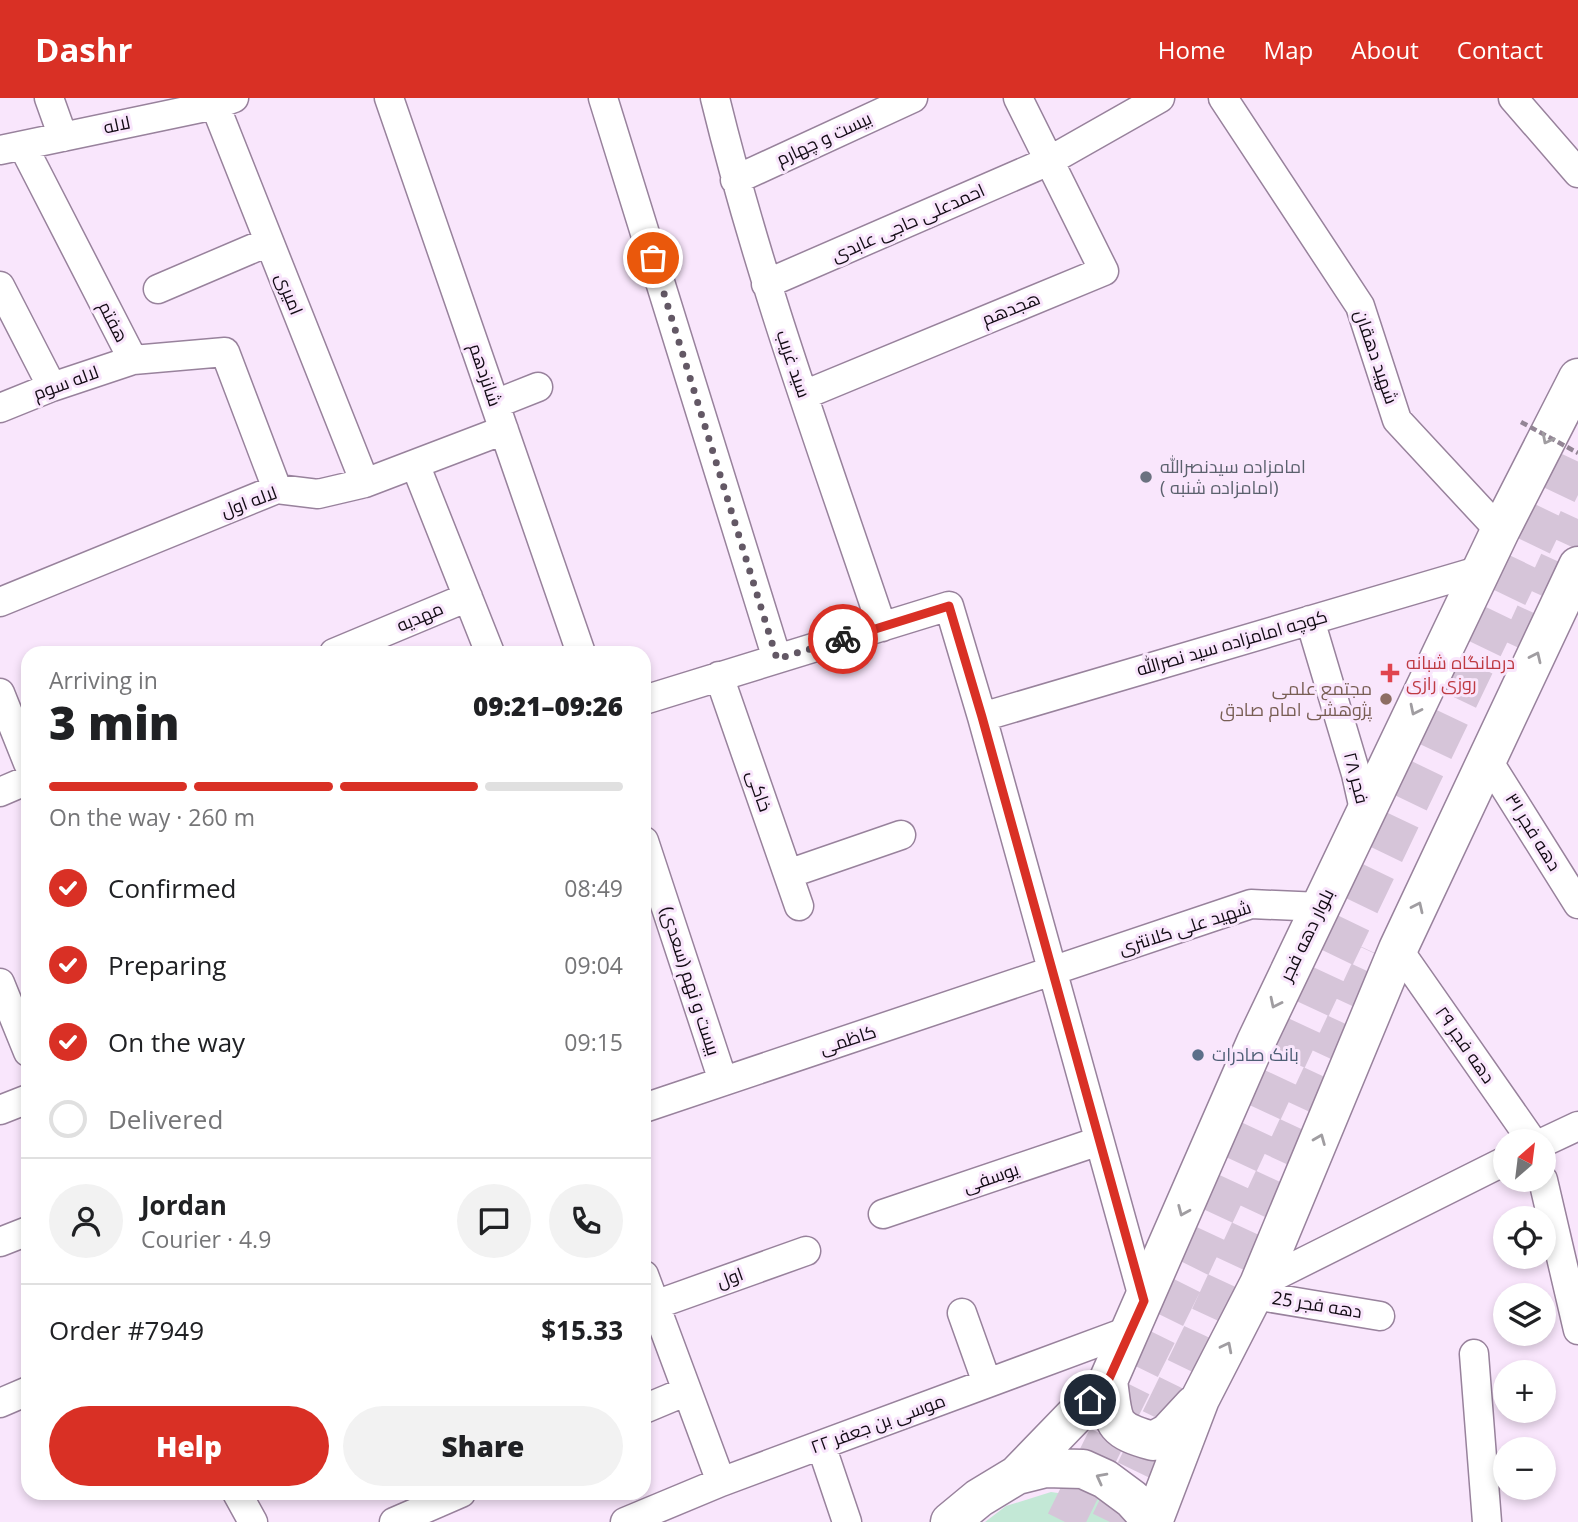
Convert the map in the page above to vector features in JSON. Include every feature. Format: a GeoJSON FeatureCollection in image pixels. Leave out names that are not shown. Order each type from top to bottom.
{"type":"FeatureCollection","features":[{"type":"Feature","properties":{"kind":"main road","name":"بلوار دهه فجر"},"geometry":{"type":"LineString","coordinates":[[1017,1475],[1108,1381],[1256,1042],[1500,531],[1578,378]]}},
{"type":"Feature","properties":{"kind":"main road"},"geometry":{"type":"LineString","coordinates":[[950,1522],[979,1498],[1017,1475],[1045,1468],[1083,1469],[1105,1479],[1132,1499],[1153,1522],[1200,1399],[1257,1289],[1398,949],[1487,759],[1576,580]]}},
{"type":"Feature","properties":{"kind":"main road"},"geometry":{"type":"LineString","coordinates":[[1108,1381],[1114,1422],[1127,1434],[1153,1441],[1168,1433],[1200,1399]]}},
{"type":"Feature","properties":{"kind":"street"},"geometry":{"type":"LineString","coordinates":[[49,98],[63,137]]}},
{"type":"Feature","properties":{"kind":"street","name":"شانزدهم"},"geometry":{"type":"LineString","coordinates":[[389,98],[579,646]]}},
{"type":"Feature","properties":{"kind":"street"},"geometry":{"type":"LineString","coordinates":[[603,98],[777,659]]}},
{"type":"Feature","properties":{"kind":"street","name":"سید غریب"},"geometry":{"type":"LineString","coordinates":[[715,98],[735,180],[766,284],[882,627]]}},
{"type":"Feature","properties":{"kind":"street","name":"بیست و چهارم"},"geometry":{"type":"LineString","coordinates":[[735,180],[913,98]]}},
{"type":"Feature","properties":{"kind":"street"},"geometry":{"type":"LineString","coordinates":[[1018,98],[1049,161]]}},
{"type":"Feature","properties":{"kind":"street","name":"احمدعلی حاجی عابدی"},"geometry":{"type":"LineString","coordinates":[[766,284],[1049,161],[1160,98]]}},
{"type":"Feature","properties":{"kind":"street","name":"شهید دهقان"},"geometry":{"type":"LineString","coordinates":[[1223,98],[1360,306],[1397,420],[1500,531]]}},
{"type":"Feature","properties":{"kind":"street"},"geometry":{"type":"LineString","coordinates":[[1513,98],[1578,173]]}},
{"type":"Feature","properties":{"kind":"street","name":"لاله"},"geometry":{"type":"LineString","coordinates":[[12,148],[205,103]]}},
{"type":"Feature","properties":{"kind":"street","name":"امیری"},"geometry":{"type":"LineString","coordinates":[[205,103],[268,242],[365,483]]}},
{"type":"Feature","properties":{"kind":"street","name":"هفتم"},"geometry":{"type":"LineString","coordinates":[[12,148],[133,360],[225,352],[277,489]]}},
{"type":"Feature","properties":{"kind":"street","name":"هجدهم"},"geometry":{"type":"LineString","coordinates":[[804,395],[1104,271],[1049,161]]}},
{"type":"Feature","properties":{"kind":"street"},"geometry":{"type":"LineString","coordinates":[[158,289],[268,242]]}},
{"type":"Feature","properties":{"kind":"street"},"geometry":{"type":"LineString","coordinates":[[0,286],[52,387]]}},
{"type":"Feature","properties":{"kind":"street","name":"لاله سوم"},"geometry":{"type":"LineString","coordinates":[[0,408],[52,387],[133,360]]}},
{"type":"Feature","properties":{"kind":"street"},"geometry":{"type":"LineString","coordinates":[[495,404],[538,387]]}},
{"type":"Feature","properties":{"kind":"street","name":"لاله اول"},"geometry":{"type":"LineString","coordinates":[[0,602],[277,489],[318,494],[365,483],[504,430]]}},
{"type":"Feature","properties":{"kind":"street"},"geometry":{"type":"LineString","coordinates":[[415,464],[487,646]]}},
{"type":"Feature","properties":{"kind":"street","name":"کوچه امامزاده سید نصرالله"},"geometry":{"type":"LineString","coordinates":[[982,717],[1482,570]]}},
{"type":"Feature","properties":{"kind":"street","name":"مهدیه"},"geometry":{"type":"LineString","coordinates":[[351,646],[468,597]]}},
{"type":"Feature","properties":{"kind":"street"},"geometry":{"type":"LineString","coordinates":[[651,698],[949,606],[1099,1141],[1138,1315]]}},
{"type":"Feature","properties":{"kind":"street","name":"فجر ۲۸"},"geometry":{"type":"LineString","coordinates":[[1310,620],[1356,774],[1365,814]]}},
{"type":"Feature","properties":{"kind":"street","name":"خاکی"},"geometry":{"type":"LineString","coordinates":[[719,676],[799,906]]}},
{"type":"Feature","properties":{"kind":"street"},"geometry":{"type":"LineString","coordinates":[[0,693],[21,746]]}},
{"type":"Feature","properties":{"kind":"street","name":"دهه فجر ۳۱"},"geometry":{"type":"LineString","coordinates":[[1487,759],[1578,904]]}},
{"type":"Feature","properties":{"kind":"street"},"geometry":{"type":"LineString","coordinates":[[0,792],[21,783]]}},
{"type":"Feature","properties":{"kind":"street"},"geometry":{"type":"LineString","coordinates":[[788,874],[901,835]]}},
{"type":"Feature","properties":{"kind":"street","name":"بیست و نهم (سعدی)"},"geometry":{"type":"LineString","coordinates":[[651,862],[723,1081]]}},
{"type":"Feature","properties":{"kind":"street","name":"شهید علی کلانتری"},"geometry":{"type":"LineString","coordinates":[[1053,971],[1251,904],[1321,906]]}},
{"type":"Feature","properties":{"kind":"street","name":"دهه فجر ۲۹"},"geometry":{"type":"LineString","coordinates":[[1398,949],[1524,1129]]}},
{"type":"Feature","properties":{"kind":"street","name":"کاظمی"},"geometry":{"type":"LineString","coordinates":[[651,1106],[1053,971]]}},
{"type":"Feature","properties":{"kind":"street"},"geometry":{"type":"LineString","coordinates":[[0,984],[21,1016]]}},
{"type":"Feature","properties":{"kind":"street"},"geometry":{"type":"LineString","coordinates":[[0,1110],[21,1102]]}},
{"type":"Feature","properties":{"kind":"street"},"geometry":{"type":"LineString","coordinates":[[1556,1136],[1578,1126]]}},
{"type":"Feature","properties":{"kind":"street","name":"یوسفی"},"geometry":{"type":"LineString","coordinates":[[883,1214],[1099,1141]]}},
{"type":"Feature","properties":{"kind":"street"},"geometry":{"type":"LineString","coordinates":[[1257,1289],[1493,1167]]}},
{"type":"Feature","properties":{"kind":"street"},"geometry":{"type":"LineString","coordinates":[[1546,1192],[1578,1330]]}},
{"type":"Feature","properties":{"kind":"street"},"geometry":{"type":"LineString","coordinates":[[0,1242],[21,1234]]}},
{"type":"Feature","properties":{"kind":"street","name":"اول"},"geometry":{"type":"LineString","coordinates":[[655,1305],[806,1251]]}},
{"type":"Feature","properties":{"kind":"street","name":"دهه فجر 25"},"geometry":{"type":"LineString","coordinates":[[1257,1289],[1380,1316]]}},
{"type":"Feature","properties":{"kind":"street"},"geometry":{"type":"LineString","coordinates":[[651,1294],[721,1482]]}},
{"type":"Feature","properties":{"kind":"street"},"geometry":{"type":"LineString","coordinates":[[962,1313],[987,1384]]}},
{"type":"Feature","properties":{"kind":"street","name":"موسی بن جعفر ۲۲"},"geometry":{"type":"LineString","coordinates":[[625,1522],[721,1482],[987,1384],[1138,1315]]}},
{"type":"Feature","properties":{"kind":"street"},"geometry":{"type":"LineString","coordinates":[[1474,1354],[1487,1522]]}},
{"type":"Feature","properties":{"kind":"street"},"geometry":{"type":"LineString","coordinates":[[651,1406],[687,1391]]}},
{"type":"Feature","properties":{"kind":"street"},"geometry":{"type":"LineString","coordinates":[[0,1403],[21,1394]]}},
{"type":"Feature","properties":{"kind":"street"},"geometry":{"type":"LineString","coordinates":[[821,1445],[847,1522]]}},
{"type":"Feature","properties":{"kind":"street"},"geometry":{"type":"LineString","coordinates":[[241,1500],[253,1522]]}},
{"type":"Feature","properties":{"kind":"street"},"geometry":{"type":"LineString","coordinates":[[394,1522],[445,1500]]}},
{"type":"Feature","properties":{"kind":"path"},"geometry":{"type":"LineString","coordinates":[[1521,422],[1578,453]]}},
{"type":"Feature","properties":{"kind":"green space"},"geometry":{"type":"Polygon","coordinates":[[[1051,1492],[1100,1499],[1121,1522],[985,1522],[1006,1506],[1051,1492]]]}},
{"type":"Feature","properties":{"kind":"tunnel"},"geometry":{"type":"LineString","coordinates":[[1065,1522],[1193,1263],[1332,964],[1578,451]]}},
{"type":"Feature","properties":{"kind":"tunnel"},"geometry":{"type":"LineString","coordinates":[[1519,648],[1578,519]]}},
{"type":"Feature","properties":{"kind":"tunnel"},"geometry":{"type":"LineString","coordinates":[[1110,1522],[1201,1335],[1377,954]]}},
{"type":"Feature","properties":{"kind":"way so far"},"geometry":{"type":"LineString","coordinates":[[653,258],[777,659],[843,639]]}},
{"type":"Feature","properties":{"kind":"place","name":"امامزاده سیدنصرالله ( امامزاده شنبه)"},"geometry":{"type":"Point","coordinates":[1146,477]}},
{"type":"Feature","properties":{"kind":"place","name":"درمانگاه شبانه روزی رازی"},"geometry":{"type":"Point","coordinates":[1390,673]}},
{"type":"Feature","properties":{"kind":"place","name":"مجتمع علمی پژوهشی امام صادق"},"geometry":{"type":"Point","coordinates":[1386,699]}},
{"type":"Feature","properties":{"kind":"place","name":"بانک صادرات"},"geometry":{"type":"Point","coordinates":[1198,1055]}},
{"type":"Feature","properties":{"kind":"route"},"geometry":{"type":"LineString","coordinates":[[843,639],[949,606],[1144,1301],[1108,1381],[1090,1400]]}}]}
